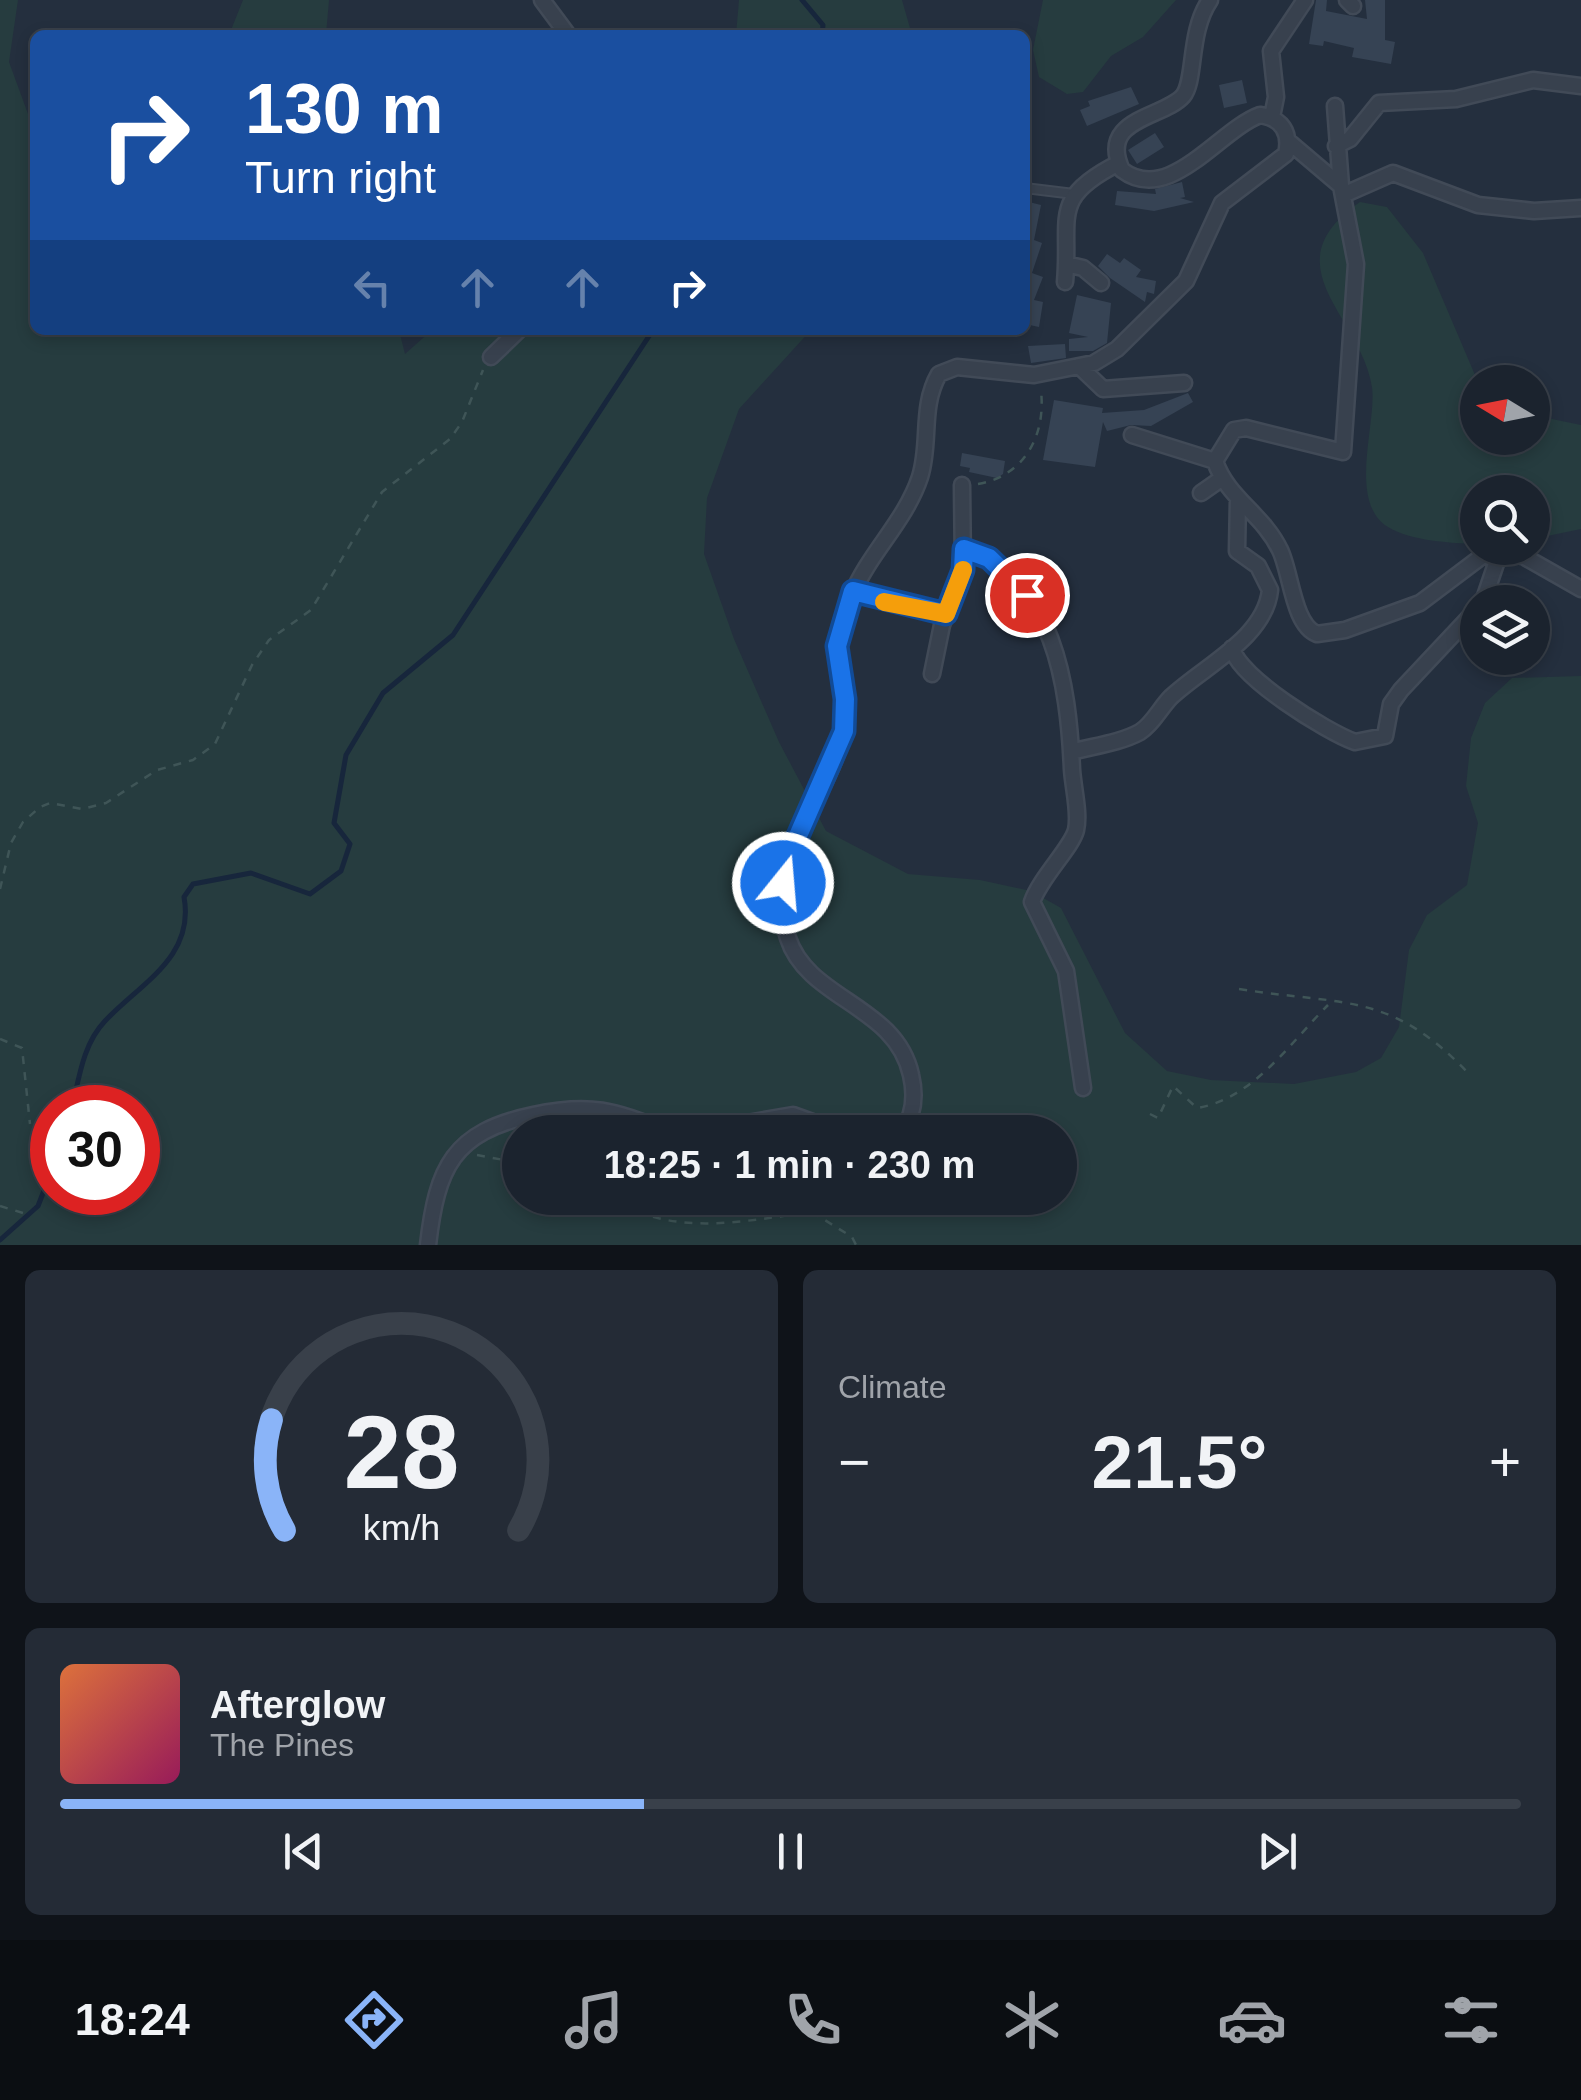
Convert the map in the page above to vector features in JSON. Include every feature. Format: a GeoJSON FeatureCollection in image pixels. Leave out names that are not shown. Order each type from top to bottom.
{"type":"FeatureCollection","features":[{"type":"Feature","properties":{"kind":"street"},"geometry":{"type":"LineString","coordinates":[[542,0],[564,30]]}},
{"type":"Feature","properties":{"kind":"street"},"geometry":{"type":"LineString","coordinates":[[912,1115],[914,1086],[908,1057],[877,1019],[799,963],[783,912],[783,883],[790,854],[844,731],[845,699],[837,646],[853,591],[914,495],[924,463],[925,415],[940,374],[957,368],[1039,374],[1079,366],[1116,349],[1186,281],[1222,203],[1286,154],[1288,141],[1283,126],[1272,117],[1254,117],[1171,175],[1154,180],[1128,175],[1119,163],[1122,138],[1136,118],[1179,101],[1187,92],[1193,36],[1210,0]]}},
{"type":"Feature","properties":{"kind":"street"},"geometry":{"type":"LineString","coordinates":[[1272,117],[1276,96],[1271,51],[1305,0]]}},
{"type":"Feature","properties":{"kind":"street"},"geometry":{"type":"LineString","coordinates":[[1336,146],[1350,139],[1379,102],[1456,99],[1534,80],[1581,86]]}},
{"type":"Feature","properties":{"kind":"street"},"geometry":{"type":"LineString","coordinates":[[1335,106],[1336,146],[1356,264],[1343,452],[1246,428],[1234,430],[1215,462],[1220,480],[1273,535],[1303,624],[1317,634],[1345,630],[1420,603],[1470,565]]}},
{"type":"Feature","properties":{"kind":"street"},"geometry":{"type":"LineString","coordinates":[[1288,141],[1342,190]]}},
{"type":"Feature","properties":{"kind":"street"},"geometry":{"type":"LineString","coordinates":[[1065,282],[1064,235],[1074,194],[1082,182],[1119,163]]}},
{"type":"Feature","properties":{"kind":"street"},"geometry":{"type":"LineString","coordinates":[[1342,190],[1393,173],[1478,205],[1534,211],[1581,208]]}},
{"type":"Feature","properties":{"kind":"street"},"geometry":{"type":"LineString","coordinates":[[1066,264],[1083,268],[1102,283]]}},
{"type":"Feature","properties":{"kind":"street"},"geometry":{"type":"LineString","coordinates":[[491,358],[514,335]]}},
{"type":"Feature","properties":{"kind":"street"},"geometry":{"type":"LineString","coordinates":[[1079,366],[1103,390],[1184,384]]}},
{"type":"Feature","properties":{"kind":"street"},"geometry":{"type":"LineString","coordinates":[[1132,434],[1215,462]]}},
{"type":"Feature","properties":{"kind":"street"},"geometry":{"type":"LineString","coordinates":[[1201,493],[1220,480]]}},
{"type":"Feature","properties":{"kind":"street"},"geometry":{"type":"LineString","coordinates":[[932,674],[946,614],[963,570],[962,485]]}},
{"type":"Feature","properties":{"kind":"street"},"geometry":{"type":"LineString","coordinates":[[1071,752],[1137,734],[1194,676],[1232,648],[1262,617],[1270,590],[1258,566],[1237,551],[1238,499]]}},
{"type":"Feature","properties":{"kind":"street"},"geometry":{"type":"LineString","coordinates":[[964,549],[989,558],[1012,576],[1049,631],[1064,679],[1076,832],[1037,887],[1032,902],[1066,972],[1083,1088]]}},
{"type":"Feature","properties":{"kind":"street"},"geometry":{"type":"LineString","coordinates":[[1539,565],[1581,588]]}},
{"type":"Feature","properties":{"kind":"street"},"geometry":{"type":"LineString","coordinates":[[853,591],[946,614]]}},
{"type":"Feature","properties":{"kind":"street"},"geometry":{"type":"LineString","coordinates":[[1232,648],[1245,672],[1297,710],[1354,742],[1385,736],[1391,704],[1460,628]]}},
{"type":"Feature","properties":{"kind":"street"},"geometry":{"type":"LineString","coordinates":[[544,1115],[595,1106],[625,1115]]}},
{"type":"Feature","properties":{"kind":"street"},"geometry":{"type":"LineString","coordinates":[[428,1245],[436,1200],[457,1152],[488,1126],[502,1123]]}},
{"type":"Feature","properties":{"kind":"lane"},"geometry":{"type":"LineString","coordinates":[[1030,189],[1074,194]]}},
{"type":"Feature","properties":{"kind":"path"},"geometry":{"type":"LineString","coordinates":[[0,889],[11,843],[23,822],[40,806],[50,803],[82,809],[106,803],[157,770],[193,760],[215,744],[252,665],[269,640],[311,610],[382,492],[450,439],[491,358]]}},
{"type":"Feature","properties":{"kind":"path"},"geometry":{"type":"LineString","coordinates":[[962,485],[998,480],[1023,461],[1039,431],[1039,374]]}},
{"type":"Feature","properties":{"kind":"path"},"geometry":{"type":"LineString","coordinates":[[1239,989],[1329,1004],[1351,1002],[1384,1010],[1423,1030],[1470,1076]]}},
{"type":"Feature","properties":{"kind":"path"},"geometry":{"type":"LineString","coordinates":[[1150,1114],[1158,1118],[1172,1086],[1196,1108],[1231,1098],[1262,1074],[1329,1004]]}},
{"type":"Feature","properties":{"kind":"path"},"geometry":{"type":"LineString","coordinates":[[0,1039],[22,1048],[30,1124]]}},
{"type":"Feature","properties":{"kind":"path"},"geometry":{"type":"LineString","coordinates":[[457,1152],[502,1160]]}},
{"type":"Feature","properties":{"kind":"path"},"geometry":{"type":"LineString","coordinates":[[0,1206],[23,1212]]}},
{"type":"Feature","properties":{"kind":"path"},"geometry":{"type":"LineString","coordinates":[[646,1215],[690,1223],[757,1223],[797,1215]]}},
{"type":"Feature","properties":{"kind":"path"},"geometry":{"type":"LineString","coordinates":[[817,1215],[852,1237],[856,1245]]}},
{"type":"Feature","properties":{"kind":"green space"},"geometry":{"type":"Polygon","coordinates":[[[0,0],[18,0],[9,62],[30,119],[30,335],[400,335],[405,354],[426,335],[806,335],[739,409],[707,498],[704,554],[734,639],[779,742],[826,831],[908,874],[980,880],[1031,891],[1061,908],[1125,1033],[1167,1071],[1211,1080],[1294,1084],[1356,1072],[1381,1058],[1399,1027],[1409,950],[1427,915],[1467,885],[1478,823],[1466,786],[1471,738],[1485,703],[1512,678],[1581,676],[1581,1245],[0,1245],[0,0]]]}},
{"type":"Feature","properties":{"kind":"green space"},"geometry":{"type":"Polygon","coordinates":[[[243,0],[329,0],[326,30],[231,30],[243,0]]]}},
{"type":"Feature","properties":{"kind":"green space"},"geometry":{"type":"Polygon","coordinates":[[[739,0],[902,0],[911,30],[736,30],[739,0]]]}},
{"type":"Feature","properties":{"kind":"green space"},"geometry":{"type":"Polygon","coordinates":[[[1043,0],[1176,0],[1143,37],[1111,56],[1083,92],[1067,94],[1039,77],[1033,50],[1043,0]]]}},
{"type":"Feature","properties":{"kind":"green space"},"geometry":{"type":"Polygon","coordinates":[[[1360,202],[1387,207],[1423,253],[1471,365],[1460,365],[1460,455],[1550,455],[1550,419],[1581,425],[1581,529],[1550,535],[1550,475],[1460,475],[1460,543],[1408,535],[1388,527],[1376,515],[1366,481],[1372,387],[1365,361],[1327,292],[1320,270],[1322,248],[1334,225],[1360,202]]]}},
{"type":"Feature","properties":{"kind":"building"},"geometry":{"type":"Polygon","coordinates":[[[1316,0],[1327,0],[1326,11],[1367,19],[1365,0],[1385,0],[1385,40],[1395,42],[1391,64],[1352,57],[1354,48],[1324,41],[1323,46],[1309,44],[1316,0]]]}},
{"type":"Feature","properties":{"kind":"building"},"geometry":{"type":"Polygon","coordinates":[[[1242,80],[1247,103],[1224,108],[1219,85],[1242,80]]]}},
{"type":"Feature","properties":{"kind":"building"},"geometry":{"type":"Polygon","coordinates":[[[1131,87],[1139,104],[1087,126],[1080,110],[1090,106],[1088,101],[1131,87]]]}},
{"type":"Feature","properties":{"kind":"building"},"geometry":{"type":"Polygon","coordinates":[[[1155,133],[1164,147],[1137,164],[1128,150],[1155,133]]]}},
{"type":"Feature","properties":{"kind":"building"},"geometry":{"type":"Polygon","coordinates":[[[1182,182],[1185,197],[1180,198],[1194,202],[1154,211],[1115,205],[1117,191],[1156,194],[1155,189],[1182,182]]]}},
{"type":"Feature","properties":{"kind":"building"},"geometry":{"type":"Polygon","coordinates":[[[1030,202],[1041,205],[1034,240],[1042,243],[1032,273],[1043,277],[1034,300],[1043,302],[1039,327],[1030,325],[1030,202]]]}},
{"type":"Feature","properties":{"kind":"building"},"geometry":{"type":"Polygon","coordinates":[[[1107,254],[1120,263],[1124,258],[1141,270],[1136,277],[1156,281],[1154,294],[1147,292],[1145,302],[1110,278],[1098,266],[1107,254]]]}},
{"type":"Feature","properties":{"kind":"building"},"geometry":{"type":"Polygon","coordinates":[[[1077,295],[1111,303],[1107,343],[1093,351],[1069,351],[1069,339],[1088,337],[1069,333],[1077,295]]]}},
{"type":"Feature","properties":{"kind":"building"},"geometry":{"type":"Polygon","coordinates":[[[1065,344],[1066,358],[1031,363],[1028,346],[1065,344]]]}},
{"type":"Feature","properties":{"kind":"building"},"geometry":{"type":"Polygon","coordinates":[[[1188,393],[1193,402],[1151,426],[1131,425],[1107,431],[1103,422],[1095,467],[1043,460],[1054,400],[1103,408],[1102,413],[1144,410],[1188,393]]]}},
{"type":"Feature","properties":{"kind":"building"},"geometry":{"type":"Polygon","coordinates":[[[962,453],[1005,461],[1003,474],[997,478],[969,472],[970,468],[960,466],[962,453]]]}},
{"type":"Feature","properties":{"kind":"waterway"},"geometry":{"type":"LineString","coordinates":[[802,0],[823,25],[822,30]]}},
{"type":"Feature","properties":{"kind":"waterway"},"geometry":{"type":"LineString","coordinates":[[78,1085],[98,1030],[173,953],[185,918],[184,897],[193,884],[251,873],[310,894],[341,871],[350,844],[334,823],[346,755],[383,693],[453,635],[650,335]]}},
{"type":"Feature","properties":{"kind":"waterway"},"geometry":{"type":"LineString","coordinates":[[0,1240],[30,1213]]}},
{"type":"Feature","properties":{"kind":"slow traffic"},"geometry":{"type":"LineString","coordinates":[[884,602],[946,614],[963,570]]}},
{"type":"Feature","properties":{"kind":"route"},"geometry":{"type":"LineString","coordinates":[[783,883],[790,854],[844,731],[845,699],[837,646],[853,591],[895,605],[946,614],[963,570],[964,549],[989,558],[1012,576],[1027,595]]}}]}
